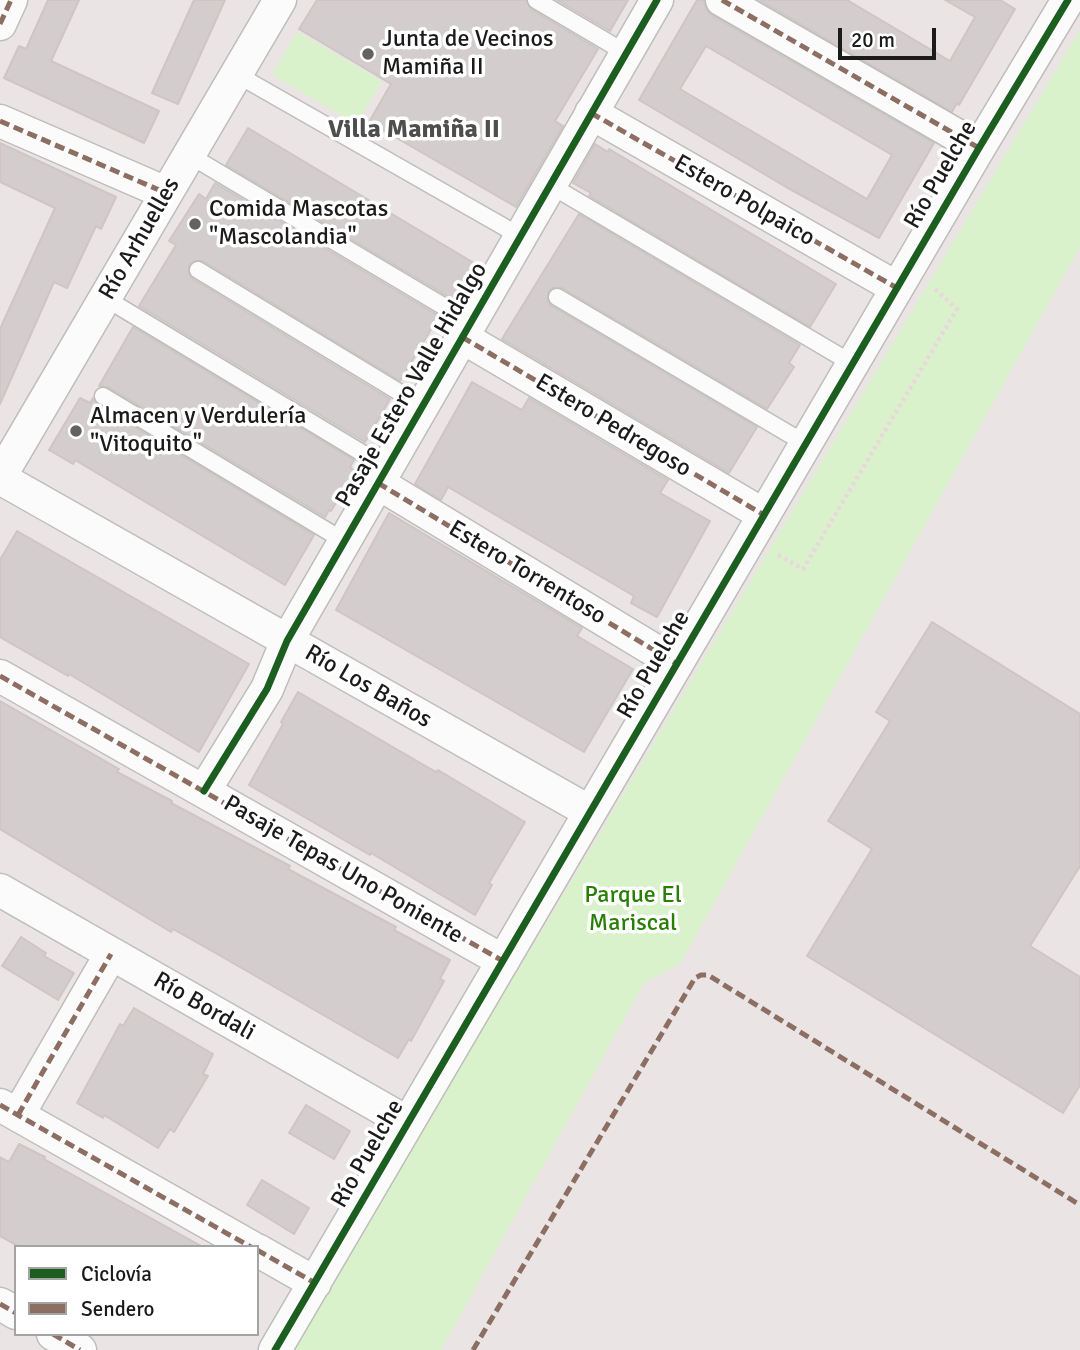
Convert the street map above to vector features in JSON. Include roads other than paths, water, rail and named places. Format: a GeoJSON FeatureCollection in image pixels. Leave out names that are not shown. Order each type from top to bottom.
{"type":"FeatureCollection","features":[{"type":"Feature","properties":{"kind":"street"},"geometry":{"type":"LineString","coordinates":[[0,24],[11,0]]}},
{"type":"Feature","properties":{"kind":"street","name":"Río Arhuelles"},"geometry":{"type":"LineString","coordinates":[[0,478],[280,0]]}},
{"type":"Feature","properties":{"kind":"street","name":"Pasaje Estero Valle Hidalgo"},"geometry":{"type":"LineString","coordinates":[[204,791],[267,689],[287,640],[657,0]]}},
{"type":"Feature","properties":{"kind":"street"},"geometry":{"type":"LineString","coordinates":[[722,0],[979,148]]}},
{"type":"Feature","properties":{"kind":"street","name":"Río Puelche"},"geometry":{"type":"LineString","coordinates":[[275,1350],[1067,0]]}},
{"type":"Feature","properties":{"kind":"street","name":"Estero Polpaico"},"geometry":{"type":"LineString","coordinates":[[592,113],[897,288]]}},
{"type":"Feature","properties":{"kind":"street"},"geometry":{"type":"LineString","coordinates":[[0,121],[166,193]]}},
{"type":"Feature","properties":{"kind":"street","name":"Estero Pedregoso"},"geometry":{"type":"LineString","coordinates":[[466,330],[764,515]]}},
{"type":"Feature","properties":{"kind":"street","name":"Estero Torrentoso"},"geometry":{"type":"LineString","coordinates":[[382,475],[677,664]]}},
{"type":"Feature","properties":{"kind":"street","name":"Río Los Baños"},"geometry":{"type":"LineString","coordinates":[[0,478],[590,812]]}},
{"type":"Feature","properties":{"kind":"street","name":"Pasaje Tepas Uno Poniente"},"geometry":{"type":"LineString","coordinates":[[0,676],[503,961]]}},
{"type":"Feature","properties":{"kind":"street","name":"Río Bordali"},"geometry":{"type":"LineString","coordinates":[[0,890],[408,1124]]}},
{"type":"Feature","properties":{"kind":"street"},"geometry":{"type":"LineString","coordinates":[[111,954],[9,1110],[247,1245]]}},
{"type":"Feature","properties":{"kind":"street"},"geometry":{"type":"LineString","coordinates":[[259,1251],[314,1283]]}},
{"type":"Feature","properties":{"kind":"street"},"geometry":{"type":"LineString","coordinates":[[56,1336],[80,1350]]}},
{"type":"Feature","properties":{"kind":"lane"},"geometry":{"type":"LineString","coordinates":[[536,0],[626,53]]}},
{"type":"Feature","properties":{"kind":"lane"},"geometry":{"type":"LineString","coordinates":[[236,74],[520,236]]}},
{"type":"Feature","properties":{"kind":"lane"},"geometry":{"type":"LineString","coordinates":[[189,155],[466,330]]}},
{"type":"Feature","properties":{"kind":"lane"},"geometry":{"type":"LineString","coordinates":[[550,185],[853,364]]}},
{"type":"Feature","properties":{"kind":"lane"},"geometry":{"type":"LineString","coordinates":[[198,270],[422,406]]}},
{"type":"Feature","properties":{"kind":"lane"},"geometry":{"type":"LineString","coordinates":[[557,297],[806,444]]}},
{"type":"Feature","properties":{"kind":"lane"},"geometry":{"type":"LineString","coordinates":[[105,298],[382,475]]}},
{"type":"Feature","properties":{"kind":"lane"},"geometry":{"type":"LineString","coordinates":[[103,396],[344,541]]}},
{"type":"Feature","properties":{"kind":"place","name":"Junta de Vecinos Mamiña II"},"geometry":{"type":"Point","coordinates":[368,54]}},
{"type":"Feature","properties":{"kind":"place","name":"Comida Mascotas \"Mascolandia\""},"geometry":{"type":"Point","coordinates":[195,224]}},
{"type":"Feature","properties":{"kind":"place","name":"Almacen y Verdulería \"Vitoquito\""},"geometry":{"type":"Point","coordinates":[76,431]}},
{"type":"Feature","properties":{"kind":"district","name":"Villa Mamiña II"},"geometry":{"type":"Point","coordinates":[414,130]}},
{"type":"Feature","properties":{"kind":"park label","name":"Parque El Mariscal"},"geometry":{"type":"Point","coordinates":[633,910]}}]}
